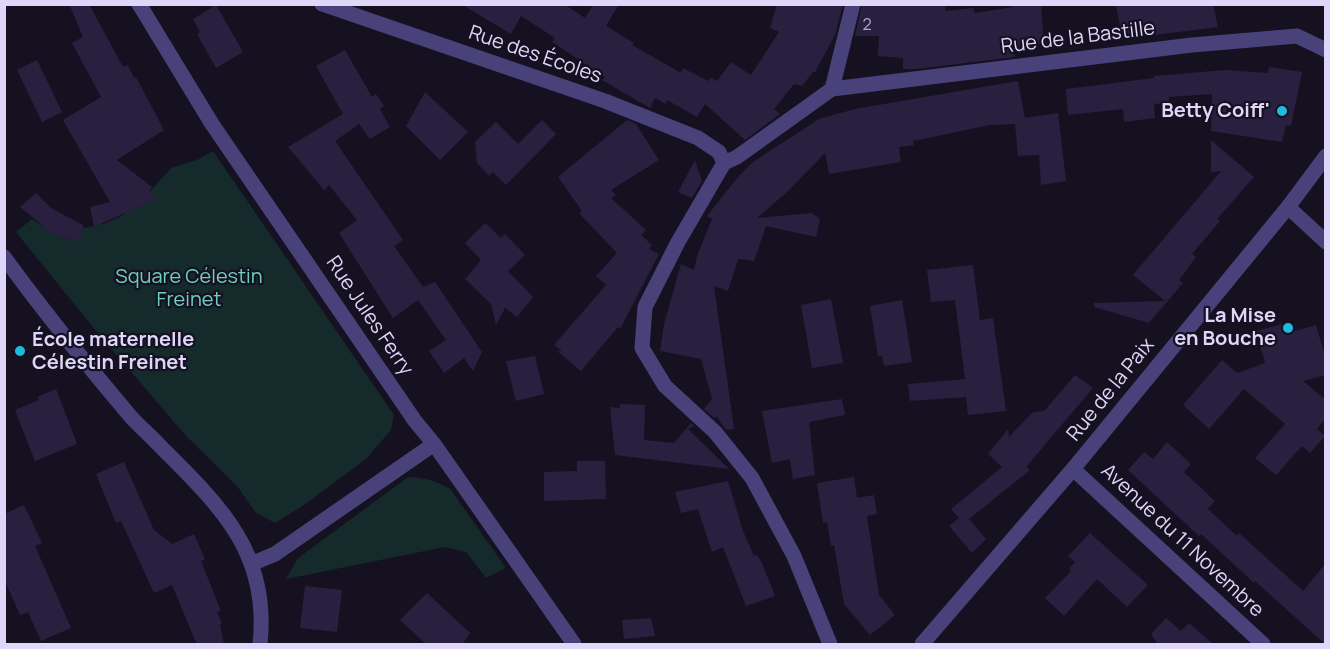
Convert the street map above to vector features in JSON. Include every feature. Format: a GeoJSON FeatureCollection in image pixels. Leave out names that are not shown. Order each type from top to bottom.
{"type":"FeatureCollection","features":[{"type":"Feature","properties":{"kind":"street","name":"Rue Jules Ferry"},"geometry":{"type":"LineString","coordinates":[[139,4],[212,124],[415,421],[434,444],[574,645]]}},
{"type":"Feature","properties":{"kind":"street","name":"Rue des Écoles"},"geometry":{"type":"LineString","coordinates":[[322,4],[605,101],[698,138],[719,152],[724,163]]}},
{"type":"Feature","properties":{"kind":"street"},"geometry":{"type":"LineString","coordinates":[[830,645],[794,556],[752,478],[715,432],[665,386],[642,348],[645,307],[678,242],[724,163],[737,157],[832,89],[853,4]]}},
{"type":"Feature","properties":{"kind":"street","name":"Rue de la Bastille"},"geometry":{"type":"LineString","coordinates":[[832,89],[1192,45],[1297,36],[1326,50]]}},
{"type":"Feature","properties":{"kind":"street","name":"Rue de la Paix"},"geometry":{"type":"LineString","coordinates":[[922,645],[1073,469],[1288,207],[1326,156]]}},
{"type":"Feature","properties":{"kind":"street"},"geometry":{"type":"LineString","coordinates":[[1288,207],[1326,242]]}},
{"type":"Feature","properties":{"kind":"street"},"geometry":{"type":"LineString","coordinates":[[4,256],[48,317],[134,420],[210,496],[232,525],[251,564],[259,603],[260,645]]}},
{"type":"Feature","properties":{"kind":"street"},"geometry":{"type":"LineString","coordinates":[[251,564],[274,554],[434,444]]}},
{"type":"Feature","properties":{"kind":"street","name":"Avenue du 11 Novembre"},"geometry":{"type":"LineString","coordinates":[[1073,469],[1263,645]]}},
{"type":"Feature","properties":{"kind":"green space","name":"Square Célestin Freinet"},"geometry":{"type":"Polygon","coordinates":[[[213,151],[394,415],[391,430],[366,459],[304,505],[275,523],[256,513],[237,486],[186,436],[96,331],[16,232],[32,219],[58,236],[81,242],[83,228],[103,224],[120,217],[146,196],[171,168],[199,159],[213,151]]]}},
{"type":"Feature","properties":{"kind":"green space"},"geometry":{"type":"Polygon","coordinates":[[[408,477],[430,480],[451,490],[506,568],[486,578],[466,552],[445,547],[286,579],[298,558],[408,477]]]}},
{"type":"Feature","properties":{"kind":"building"},"geometry":{"type":"Polygon","coordinates":[[[69,4],[89,4],[123,67],[128,65],[134,78],[136,77],[164,130],[117,160],[152,187],[149,192],[152,191],[155,199],[94,227],[90,207],[110,202],[63,120],[101,97],[72,43],[83,37],[69,4]]]}},
{"type":"Feature","properties":{"kind":"building"},"geometry":{"type":"Polygon","coordinates":[[[461,4],[564,4],[585,18],[594,4],[619,4],[606,26],[634,43],[632,45],[681,73],[683,68],[708,81],[711,78],[717,81],[731,62],[751,75],[779,32],[770,28],[777,4],[843,4],[835,35],[815,72],[802,86],[794,84],[774,109],[780,114],[745,140],[705,104],[697,117],[667,100],[666,104],[655,98],[650,108],[602,80],[605,77],[552,42],[555,38],[521,16],[511,34],[461,4]]]}},
{"type":"Feature","properties":{"kind":"building"},"geometry":{"type":"Polygon","coordinates":[[[862,4],[945,4],[945,11],[973,8],[975,13],[1013,7],[1013,4],[1041,4],[1044,43],[1013,48],[1015,57],[903,69],[903,58],[878,56],[879,36],[855,36],[862,4]]]}},
{"type":"Feature","properties":{"kind":"building"},"geometry":{"type":"Polygon","coordinates":[[[1116,4],[1213,4],[1218,27],[1122,39],[1116,4]]]}},
{"type":"Feature","properties":{"kind":"building"},"geometry":{"type":"Polygon","coordinates":[[[216,5],[243,52],[216,68],[197,34],[200,32],[193,19],[216,5]]]}},
{"type":"Feature","properties":{"kind":"building"},"geometry":{"type":"Polygon","coordinates":[[[345,50],[372,97],[376,94],[384,106],[380,109],[390,127],[370,139],[359,124],[335,141],[403,240],[394,246],[423,287],[435,282],[482,352],[473,371],[464,358],[444,373],[429,351],[446,340],[418,300],[393,318],[339,233],[357,220],[329,185],[324,190],[288,147],[343,114],[316,66],[345,50]]]}},
{"type":"Feature","properties":{"kind":"building"},"geometry":{"type":"Polygon","coordinates":[[[37,60],[62,112],[42,122],[17,70],[37,60]]]}},
{"type":"Feature","properties":{"kind":"building"},"geometry":{"type":"Polygon","coordinates":[[[1269,67],[1302,72],[1291,126],[1286,125],[1282,142],[1211,131],[1212,94],[1169,97],[1169,103],[1154,104],[1155,118],[1124,122],[1123,109],[1068,115],[1066,89],[1154,78],[1154,76],[1225,70],[1268,73],[1269,67]]]}},
{"type":"Feature","properties":{"kind":"building"},"geometry":{"type":"Polygon","coordinates":[[[1018,81],[1025,118],[1058,113],[1066,181],[1041,185],[1039,155],[1018,156],[1015,124],[990,125],[913,141],[914,145],[899,147],[901,162],[829,174],[825,153],[787,192],[757,218],[812,213],[820,219],[816,237],[766,226],[754,261],[738,259],[728,291],[714,286],[734,429],[726,430],[717,417],[714,418],[704,409],[712,399],[701,359],[660,351],[664,324],[681,264],[694,270],[697,256],[712,219],[707,216],[738,177],[753,162],[819,119],[855,109],[1018,81]]]}},
{"type":"Feature","properties":{"kind":"building"},"geometry":{"type":"Polygon","coordinates":[[[425,92],[468,132],[440,160],[406,126],[425,92]]]}},
{"type":"Feature","properties":{"kind":"building"},"geometry":{"type":"Polygon","coordinates":[[[542,120],[556,134],[506,185],[493,172],[489,176],[477,163],[475,142],[496,122],[518,144],[542,120]]]}},
{"type":"Feature","properties":{"kind":"building"},"geometry":{"type":"Polygon","coordinates":[[[627,120],[636,124],[659,160],[611,190],[616,195],[611,198],[646,230],[641,235],[652,245],[649,249],[659,254],[620,329],[618,327],[581,371],[557,351],[562,351],[554,345],[606,285],[596,276],[617,253],[579,213],[582,211],[558,177],[627,120]]]}},
{"type":"Feature","properties":{"kind":"building"},"geometry":{"type":"Polygon","coordinates":[[[1211,140],[1254,177],[1217,219],[1220,221],[1192,254],[1196,257],[1179,280],[1183,283],[1149,323],[1094,307],[1094,303],[1165,301],[1133,275],[1221,171],[1211,172],[1211,140]]]}},
{"type":"Feature","properties":{"kind":"building"},"geometry":{"type":"Polygon","coordinates":[[[695,160],[702,181],[692,198],[678,192],[695,160]]]}},
{"type":"Feature","properties":{"kind":"building"},"geometry":{"type":"Polygon","coordinates":[[[36,193],[51,208],[83,225],[81,242],[58,236],[20,207],[36,193]]]}},
{"type":"Feature","properties":{"kind":"building"},"geometry":{"type":"Polygon","coordinates":[[[485,223],[501,238],[505,234],[525,255],[508,271],[533,297],[517,317],[505,308],[496,325],[491,304],[465,279],[481,260],[465,243],[485,223]]]}},
{"type":"Feature","properties":{"kind":"building"},"geometry":{"type":"Polygon","coordinates":[[[973,265],[980,320],[993,318],[1006,411],[968,415],[966,397],[910,401],[908,384],[965,379],[955,300],[931,302],[927,270],[973,265]]]}},
{"type":"Feature","properties":{"kind":"building"},"geometry":{"type":"Polygon","coordinates":[[[831,299],[843,363],[812,368],[801,305],[831,299]]]}},
{"type":"Feature","properties":{"kind":"building"},"geometry":{"type":"Polygon","coordinates":[[[902,300],[912,362],[884,366],[882,356],[878,356],[870,306],[902,300]]]}},
{"type":"Feature","properties":{"kind":"building"},"geometry":{"type":"Polygon","coordinates":[[[1283,324],[1295,331],[1316,325],[1326,359],[1326,375],[1303,381],[1326,400],[1326,418],[1317,429],[1325,436],[1310,453],[1302,446],[1276,475],[1255,458],[1285,424],[1244,389],[1209,429],[1183,405],[1222,360],[1237,373],[1265,363],[1256,331],[1283,324]]]}},
{"type":"Feature","properties":{"kind":"building"},"geometry":{"type":"Polygon","coordinates":[[[535,356],[544,394],[516,401],[506,361],[535,356]]]}},
{"type":"Feature","properties":{"kind":"building"},"geometry":{"type":"Polygon","coordinates":[[[1075,375],[1093,388],[1026,467],[1030,470],[969,519],[986,539],[972,553],[949,526],[959,518],[951,509],[1002,467],[988,454],[1008,429],[1009,437],[1033,412],[1044,411],[1075,375]]]}},
{"type":"Feature","properties":{"kind":"building"},"geometry":{"type":"Polygon","coordinates":[[[56,389],[77,444],[35,461],[15,410],[39,400],[37,397],[56,389]]]}},
{"type":"Feature","properties":{"kind":"building"},"geometry":{"type":"Polygon","coordinates":[[[842,399],[845,415],[809,422],[815,475],[793,479],[790,459],[772,463],[762,411],[842,399]]]}},
{"type":"Feature","properties":{"kind":"building"},"geometry":{"type":"Polygon","coordinates":[[[620,404],[645,405],[644,440],[674,443],[691,423],[694,426],[688,429],[729,469],[615,455],[610,407],[620,408],[620,404]]]}},
{"type":"Feature","properties":{"kind":"building"},"geometry":{"type":"Polygon","coordinates":[[[1167,442],[1191,464],[1184,472],[1215,501],[1208,509],[1237,536],[1239,533],[1303,591],[1326,563],[1326,645],[1201,534],[1199,536],[1128,470],[1144,452],[1153,459],[1167,442]]]}},
{"type":"Feature","properties":{"kind":"building"},"geometry":{"type":"Polygon","coordinates":[[[577,461],[605,461],[606,499],[544,501],[544,472],[577,471],[577,461]]]}},
{"type":"Feature","properties":{"kind":"building"},"geometry":{"type":"Polygon","coordinates":[[[124,462],[154,530],[172,544],[194,534],[205,559],[201,561],[221,611],[217,612],[222,623],[220,624],[224,645],[197,645],[172,585],[154,593],[121,521],[116,523],[96,474],[124,462]]]}},
{"type":"Feature","properties":{"kind":"building"},"geometry":{"type":"Polygon","coordinates":[[[854,477],[857,498],[874,495],[877,514],[867,516],[879,595],[895,615],[870,635],[844,604],[834,545],[831,546],[827,522],[823,523],[817,483],[854,477]]]}},
{"type":"Feature","properties":{"kind":"building"},"geometry":{"type":"Polygon","coordinates":[[[728,481],[743,531],[754,556],[757,555],[762,563],[775,596],[746,606],[723,547],[712,552],[698,509],[681,513],[675,492],[728,481]]]}},
{"type":"Feature","properties":{"kind":"building"},"geometry":{"type":"Polygon","coordinates":[[[24,505],[42,543],[35,546],[71,628],[41,641],[28,612],[20,615],[4,579],[4,514],[24,505]]]}},
{"type":"Feature","properties":{"kind":"building"},"geometry":{"type":"Polygon","coordinates":[[[1090,533],[1148,585],[1127,607],[1097,579],[1064,616],[1045,598],[1071,571],[1069,569],[1075,562],[1068,556],[1090,533]]]}},
{"type":"Feature","properties":{"kind":"building"},"geometry":{"type":"Polygon","coordinates":[[[305,586],[342,590],[337,632],[300,628],[305,586]]]}},
{"type":"Feature","properties":{"kind":"building"},"geometry":{"type":"Polygon","coordinates":[[[427,593],[470,633],[462,645],[427,645],[400,620],[427,593]]]}},
{"type":"Feature","properties":{"kind":"building"},"geometry":{"type":"Polygon","coordinates":[[[651,618],[655,636],[624,639],[622,620],[651,618]]]}},
{"type":"Feature","properties":{"kind":"building"},"geometry":{"type":"Polygon","coordinates":[[[1166,618],[1181,631],[1189,623],[1214,645],[1158,645],[1151,634],[1166,618]]]}},
{"type":"Feature","properties":{"kind":"place","name":"Betty Coiff'"},"geometry":{"type":"Point","coordinates":[1282,111]}},
{"type":"Feature","properties":{"kind":"place","name":"La Mise en Bouche"},"geometry":{"type":"Point","coordinates":[1288,328]}},
{"type":"Feature","properties":{"kind":"place","name":"École maternelle Célestin Freinet"},"geometry":{"type":"Point","coordinates":[20,351]}}]}
